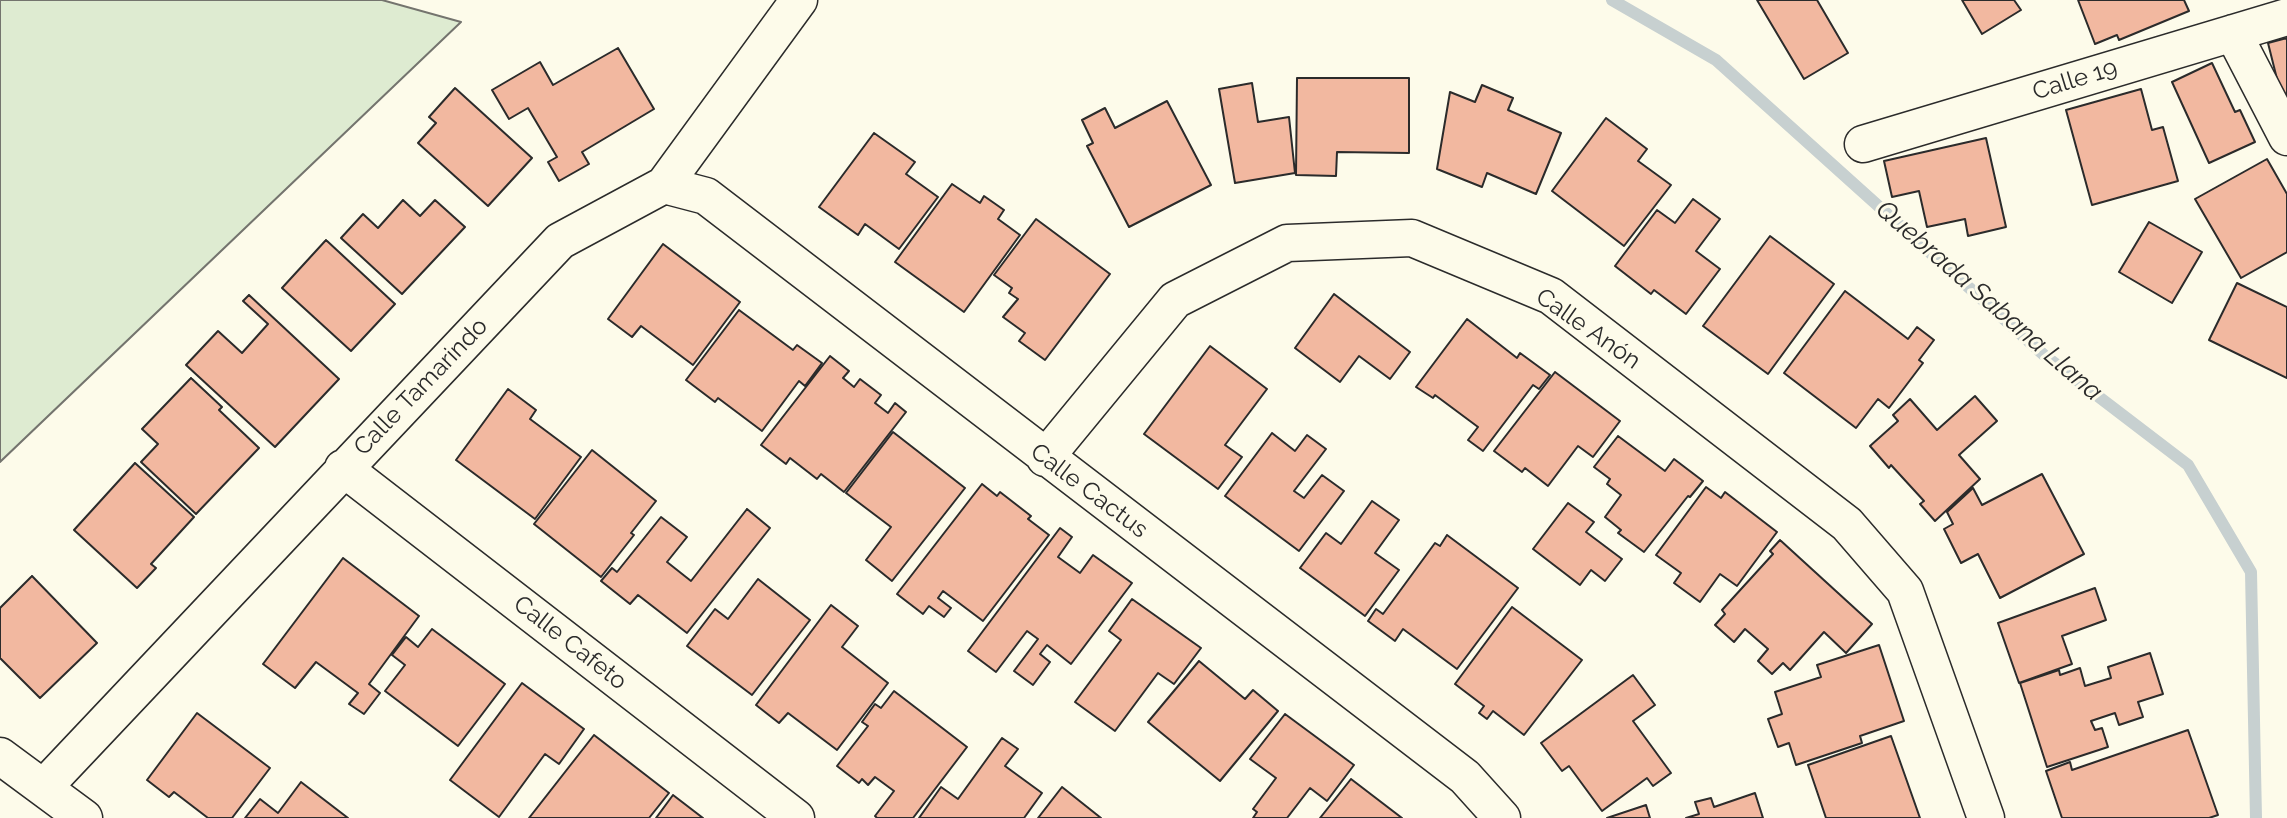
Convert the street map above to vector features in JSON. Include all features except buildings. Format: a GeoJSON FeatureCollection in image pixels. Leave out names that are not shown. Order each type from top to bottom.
{"type":"FeatureCollection","features":[{"type":"Feature","properties":{"kind":"street","name":"Calle Tamarindo"},"geometry":{"type":"LineString","coordinates":[[44,787],[560,241],[664,185],[799,0]]}},
{"type":"Feature","properties":{"kind":"street","name":"Calle 19"},"geometry":{"type":"LineString","coordinates":[[1863,144],[2287,17]]}},
{"type":"Feature","properties":{"kind":"street"},"geometry":{"type":"LineString","coordinates":[[2233,33],[2287,137]]}},
{"type":"Feature","properties":{"kind":"street","name":"Calle Cactus"},"geometry":{"type":"LineString","coordinates":[[664,185],[706,196],[1465,777],[1502,818]]}},
{"type":"Feature","properties":{"kind":"street","name":"Calle Anón"},"geometry":{"type":"LineString","coordinates":[[1045,458],[1175,300],[1287,243],[1412,238],[1551,296],[1847,524],[1905,591],[1986,818]]}},
{"type":"Feature","properties":{"kind":"street","name":"Calle Cafeto"},"geometry":{"type":"LineString","coordinates":[[343,468],[796,818]]}},
{"type":"Feature","properties":{"kind":"street"},"geometry":{"type":"LineString","coordinates":[[0,756],[84,818]]}},
{"type":"Feature","properties":{"kind":"green space"},"geometry":{"type":"Polygon","coordinates":[[[0,0],[382,0],[461,22],[0,462],[0,0]]]}},
{"type":"Feature","properties":{"kind":"waterway","name":"Quebrada Sabana Llana"},"geometry":{"type":"LineString","coordinates":[[1612,0],[1716,60],[2044,355],[2188,465],[2251,572],[2256,818]]}}]}
